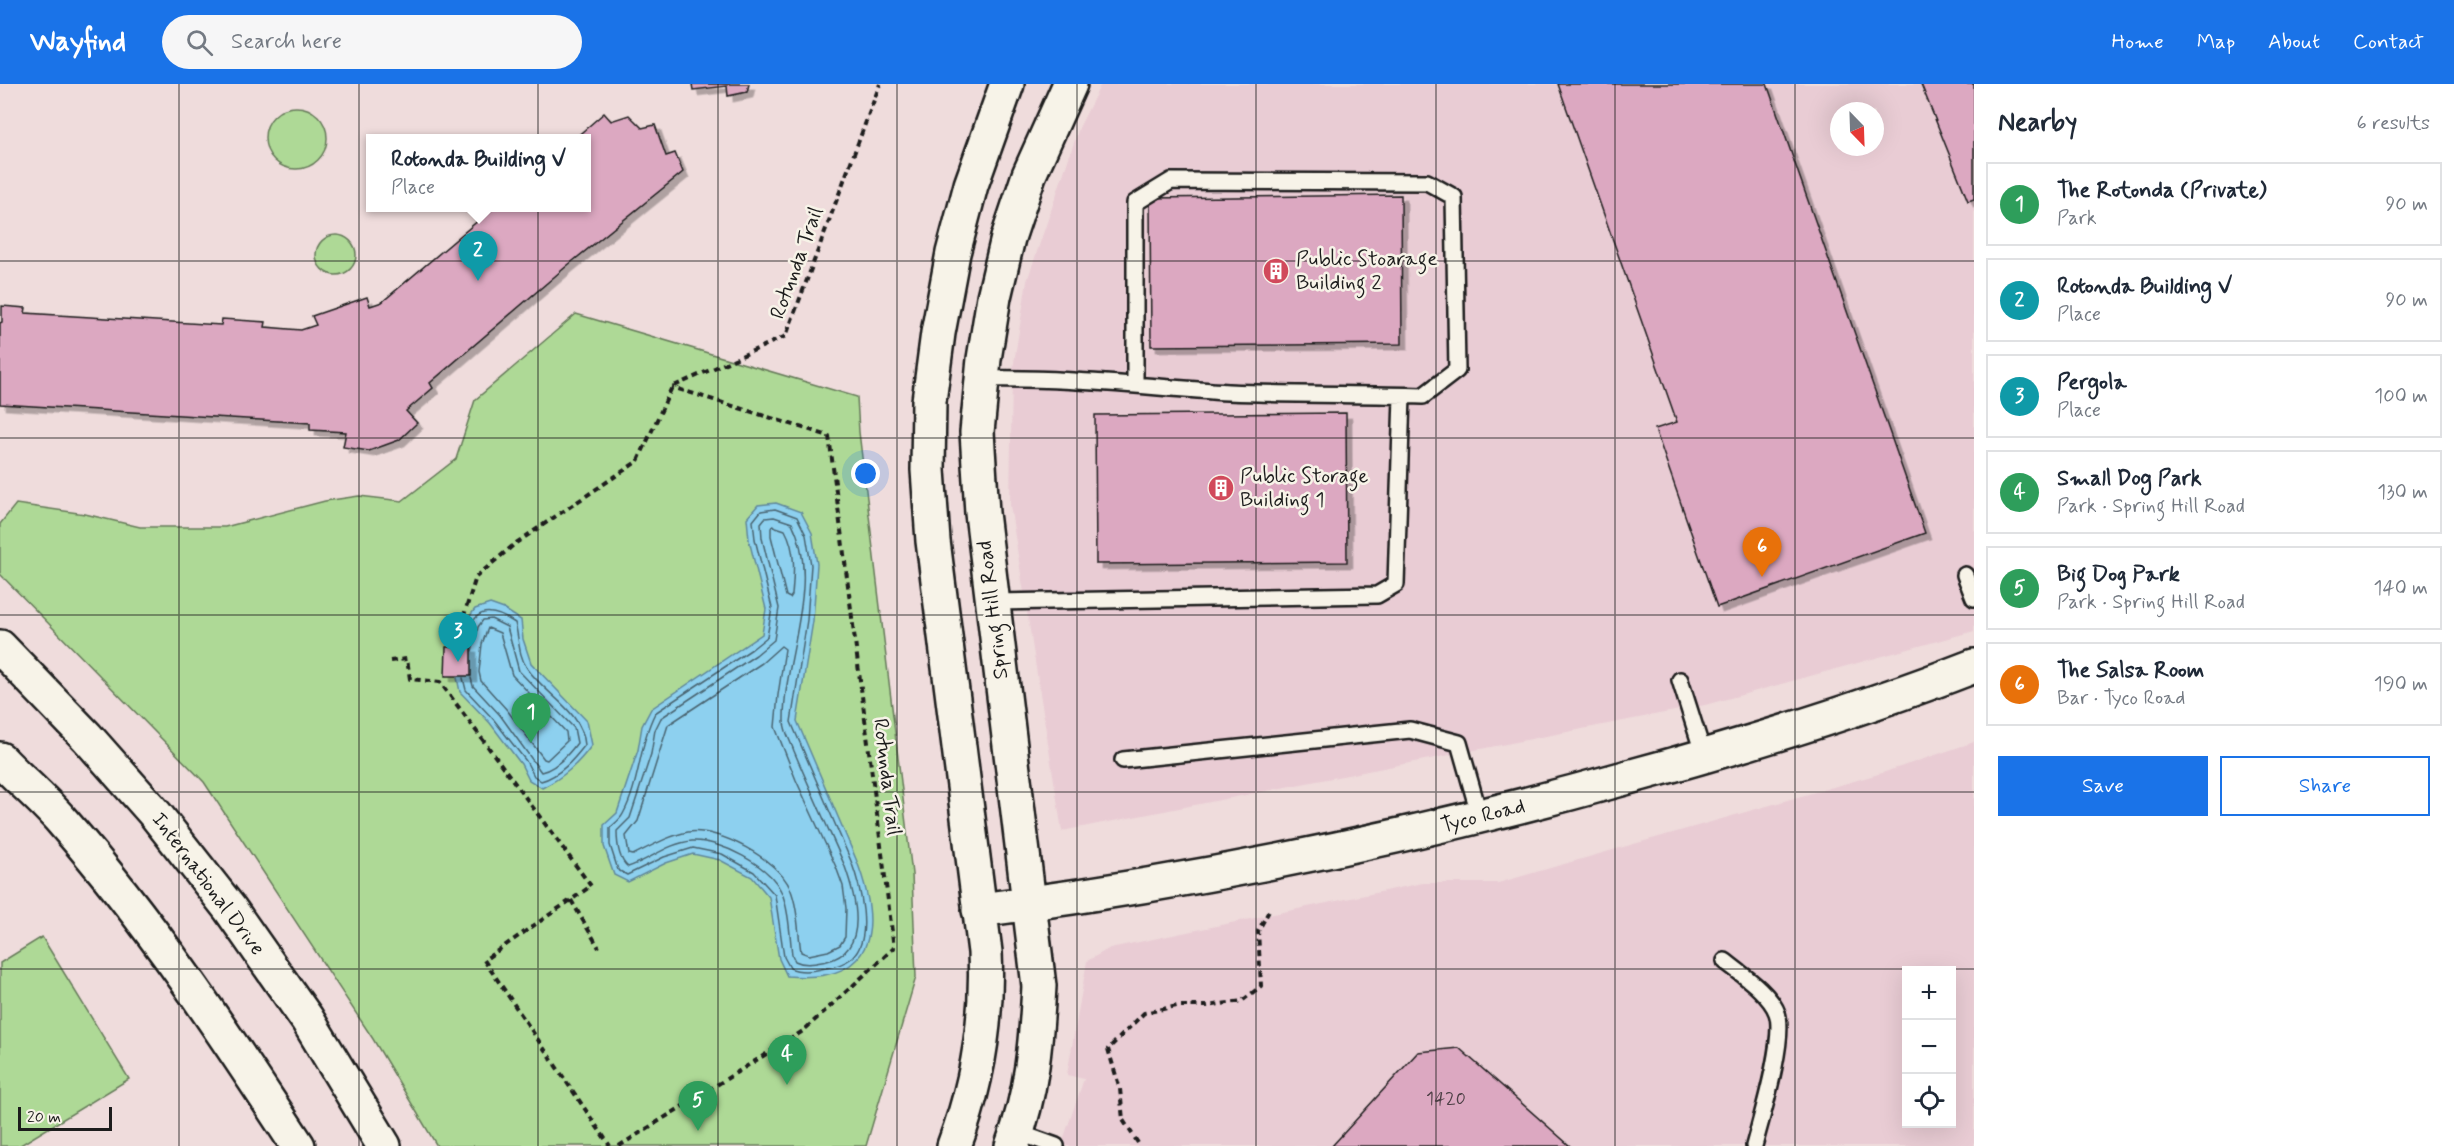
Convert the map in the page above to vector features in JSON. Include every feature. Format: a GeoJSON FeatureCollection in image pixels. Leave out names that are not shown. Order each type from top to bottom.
{"type":"FeatureCollection","features":[{"type":"Feature","properties":{"kind":"main road"},"geometry":{"type":"LineString","coordinates":[[954,1146],[966,1114],[981,1053],[985,1016],[985,952],[933,541],[928,471],[929,401],[938,333],[953,253],[971,185],[1007,84]]}},
{"type":"Feature","properties":{"kind":"main road","name":"Spring Hill Road"},"geometry":{"type":"LineString","coordinates":[[1015,1139],[1024,1115],[1035,1047],[1039,986],[1031,903],[982,513],[977,432],[994,297],[1008,238],[1029,175],[1070,84]]}},
{"type":"Feature","properties":{"kind":"main road","name":"International Drive"},"geometry":{"type":"LineString","coordinates":[[0,647],[87,737],[156,815],[230,909],[307,1020],[384,1146]]}},
{"type":"Feature","properties":{"kind":"main road","name":"Tyco Road"},"geometry":{"type":"LineString","coordinates":[[979,910],[1124,890],[1296,857],[1480,817],[1790,730],[1974,666]]}},
{"type":"Feature","properties":{"kind":"main road"},"geometry":{"type":"LineString","coordinates":[[0,759],[60,818],[153,932],[193,987],[298,1146]]}},
{"type":"Feature","properties":{"kind":"lane"},"geometry":{"type":"LineString","coordinates":[[982,379],[1081,380],[1228,392],[1423,396],[1457,370],[1454,197],[1427,182],[1172,181],[1135,203],[1136,384]]}},
{"type":"Feature","properties":{"kind":"lane"},"geometry":{"type":"LineString","coordinates":[[992,602],[1377,595],[1396,584],[1402,396]]}},
{"type":"Feature","properties":{"kind":"lane"},"geometry":{"type":"LineString","coordinates":[[1965,575],[1974,598]]}},
{"type":"Feature","properties":{"kind":"lane"},"geometry":{"type":"LineString","coordinates":[[1680,680],[1704,756]]}},
{"type":"Feature","properties":{"kind":"lane"},"geometry":{"type":"LineString","coordinates":[[1123,760],[1410,730],[1459,743],[1480,817]]}},
{"type":"Feature","properties":{"kind":"lane"},"geometry":{"type":"LineString","coordinates":[[1725,961],[1760,989],[1777,1014],[1778,1050],[1754,1146]]}},
{"type":"Feature","properties":{"kind":"lane"},"geometry":{"type":"LineString","coordinates":[[1015,1139],[1056,1146]]}},
{"type":"Feature","properties":{"kind":"path","name":"Rotunda Trail"},"geometry":{"type":"LineString","coordinates":[[672,387],[786,336],[880,84]]}},
{"type":"Feature","properties":{"kind":"path","name":"Rotunda Trail"},"geometry":{"type":"LineString","coordinates":[[620,1146],[803,1031],[894,948],[829,436],[672,387]]}},
{"type":"Feature","properties":{"kind":"path"},"geometry":{"type":"LineString","coordinates":[[454,647],[476,577],[516,543],[638,461],[672,387]]}},
{"type":"Feature","properties":{"kind":"path"},"geometry":{"type":"LineString","coordinates":[[390,661],[407,659],[410,679],[440,682],[591,886],[484,960],[610,1146]]}},
{"type":"Feature","properties":{"kind":"path"},"geometry":{"type":"LineString","coordinates":[[571,900],[599,948]]}},
{"type":"Feature","properties":{"kind":"path"},"geometry":{"type":"LineString","coordinates":[[1138,1145],[1123,1120],[1120,1089],[1108,1049],[1144,1013],[1177,1006],[1207,1006],[1242,1001],[1262,986],[1258,931],[1269,911]]}},
{"type":"Feature","properties":{"kind":"shaded area"},"geometry":{"type":"Polygon","coordinates":[[[1101,84],[1974,84],[1974,631],[1705,705],[1062,831],[1010,505],[1012,375],[1027,281],[1079,128],[1101,84]]]}},
{"type":"Feature","properties":{"kind":"shaded area"},"geometry":{"type":"Polygon","coordinates":[[[1974,742],[1974,1146],[1061,1146],[1084,1079],[1067,1075],[1087,961],[1110,948],[1423,883],[1498,883],[1882,773],[1974,742]]]}},
{"type":"Feature","properties":{"kind":"green space"},"geometry":{"type":"Polygon","coordinates":[[[296,107],[318,116],[327,138],[318,160],[296,169],[274,160],[265,138],[274,116],[296,107]]]}},
{"type":"Feature","properties":{"kind":"green space"},"geometry":{"type":"Polygon","coordinates":[[[336,235],[344,236],[350,241],[355,247],[355,263],[350,269],[344,274],[336,275],[328,274],[322,269],[317,263],[316,255],[317,247],[322,241],[328,236],[336,235]]]}},
{"type":"Feature","properties":{"kind":"green space"},"geometry":{"type":"Polygon","coordinates":[[[576,314],[857,397],[859,432],[912,874],[916,977],[866,1146],[437,1146],[373,1039],[204,782],[0,574],[0,524],[16,504],[85,514],[140,527],[225,527],[325,501],[359,496],[402,501],[456,459],[475,400],[576,314]]]}},
{"type":"Feature","properties":{"kind":"green space"},"geometry":{"type":"Polygon","coordinates":[[[42,937],[129,1079],[19,1146],[0,1146],[0,963],[42,937]]]}},
{"type":"Feature","properties":{"kind":"water"},"geometry":{"type":"Polygon","coordinates":[[[776,503],[801,512],[812,533],[817,564],[813,621],[797,721],[856,859],[869,908],[870,929],[865,947],[855,961],[839,971],[817,976],[787,976],[779,959],[769,897],[752,877],[720,860],[693,854],[666,863],[628,882],[614,875],[604,846],[604,825],[617,813],[638,750],[642,726],[651,709],[762,634],[766,609],[749,540],[747,518],[758,505],[776,503]]]}},
{"type":"Feature","properties":{"kind":"water"},"geometry":{"type":"Polygon","coordinates":[[[490,604],[504,609],[521,620],[523,639],[531,663],[587,721],[592,745],[570,770],[542,788],[529,780],[521,764],[490,723],[460,692],[456,673],[460,640],[466,621],[475,609],[490,604]]]}},
{"type":"Feature","properties":{"kind":"building"},"geometry":{"type":"Polygon","coordinates":[[[692,84],[749,84],[747,92],[728,96],[727,86],[693,90],[692,84]]]}},
{"type":"Feature","properties":{"kind":"building"},"geometry":{"type":"Polygon","coordinates":[[[1558,84],[1767,84],[1925,533],[1717,607],[1655,429],[1677,422],[1558,84]]]}},
{"type":"Feature","properties":{"kind":"building"},"geometry":{"type":"Polygon","coordinates":[[[1921,84],[1974,84],[1974,199],[1968,201],[1921,84]]]}},
{"type":"Feature","properties":{"kind":"building"},"geometry":{"type":"Polygon","coordinates":[[[604,113],[611,121],[629,115],[642,128],[655,125],[666,156],[675,153],[683,172],[568,265],[430,383],[433,388],[406,411],[417,423],[399,440],[369,451],[343,447],[346,432],[310,430],[310,423],[0,404],[2,306],[26,308],[25,313],[221,325],[222,319],[266,322],[265,327],[301,330],[316,325],[312,316],[367,297],[370,306],[382,302],[488,212],[591,212],[591,134],[580,134],[604,113]]]}},
{"type":"Feature","properties":{"kind":"building","name":"Public Stoarage Building 2"},"geometry":{"type":"Polygon","coordinates":[[[1401,195],[1402,344],[1151,346],[1150,198],[1401,195]]]}},
{"type":"Feature","properties":{"kind":"building","name":"Public Storage Building 1"},"geometry":{"type":"Polygon","coordinates":[[[1346,413],[1347,562],[1096,564],[1095,415],[1346,413]]]}},
{"type":"Feature","properties":{"kind":"building"},"geometry":{"type":"Polygon","coordinates":[[[446,647],[471,647],[471,676],[445,676],[446,647]]]}},
{"type":"Feature","properties":{"kind":"building"},"geometry":{"type":"Polygon","coordinates":[[[1459,1048],[1570,1146],[1332,1146],[1418,1052],[1459,1048]]]}},
{"type":"Feature","properties":{"kind":"place","name":"Public Stoarage Building 2"},"geometry":{"type":"Point","coordinates":[1276,271]}},
{"type":"Feature","properties":{"kind":"place","name":"Rotonda Building V"},"geometry":{"type":"Point","coordinates":[478,281]}},
{"type":"Feature","properties":{"kind":"place","name":"Public Storage Building 1"},"geometry":{"type":"Point","coordinates":[1221,488]}},
{"type":"Feature","properties":{"kind":"place","name":"The Salsa Room"},"geometry":{"type":"Point","coordinates":[1762,577]}},
{"type":"Feature","properties":{"kind":"place","name":"Pergola"},"geometry":{"type":"Point","coordinates":[458,662]}},
{"type":"Feature","properties":{"kind":"place","name":"The Rotonda (Private)"},"geometry":{"type":"Point","coordinates":[531,743]}},
{"type":"Feature","properties":{"kind":"place","name":"Small Dog Park"},"geometry":{"type":"Point","coordinates":[787,1085]}},
{"type":"Feature","properties":{"kind":"place","name":"Big Dog Park"},"geometry":{"type":"Point","coordinates":[698,1131]}}]}
